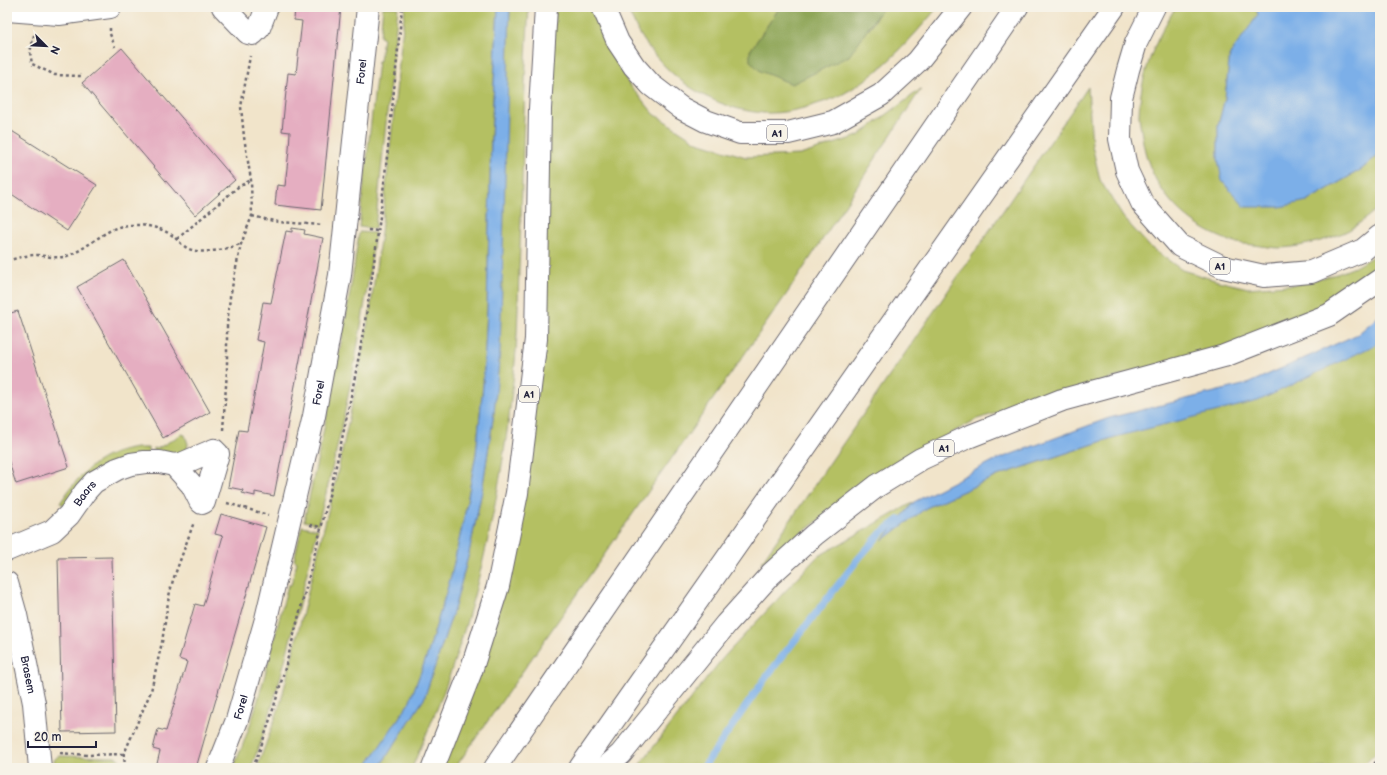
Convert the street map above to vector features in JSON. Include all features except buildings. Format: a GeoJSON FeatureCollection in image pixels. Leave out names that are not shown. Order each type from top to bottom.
{"type":"FeatureCollection","features":[{"type":"Feature","properties":{"kind":"main road"},"geometry":{"type":"LineString","coordinates":[[7,10],[59,14],[110,7]]}},
{"type":"Feature","properties":{"kind":"main road"},"geometry":{"type":"LineString","coordinates":[[223,7],[248,33],[253,34],[259,28],[267,7]]}},
{"type":"Feature","properties":{"kind":"main road","name":"Forel"},"geometry":{"type":"LineString","coordinates":[[218,768],[237,720],[266,619],[318,394],[340,275],[368,7]]}},
{"type":"Feature","properties":{"kind":"main road","name":"A1"},"geometry":{"type":"LineString","coordinates":[[432,768],[471,671],[498,586],[517,493],[536,339],[540,109],[546,7]]}},
{"type":"Feature","properties":{"kind":"main road","name":"A1"},"geometry":{"type":"LineString","coordinates":[[603,7],[618,42],[634,66],[651,85],[681,108],[706,121],[740,133],[788,133],[833,122],[881,95],[918,61],[960,7]]}},
{"type":"Feature","properties":{"kind":"main road"},"geometry":{"type":"LineString","coordinates":[[495,768],[1017,7]]}},
{"type":"Feature","properties":{"kind":"main road"},"geometry":{"type":"LineString","coordinates":[[580,768],[1114,7]]}},
{"type":"Feature","properties":{"kind":"main road","name":"A1"},"geometry":{"type":"LineString","coordinates":[[1154,7],[1136,43],[1128,70],[1121,98],[1120,139],[1127,172],[1142,203],[1180,246],[1223,267],[1264,276],[1311,272],[1363,250],[1380,236]]}},
{"type":"Feature","properties":{"kind":"main road","name":"A1"},"geometry":{"type":"LineString","coordinates":[[605,768],[621,754],[726,624],[771,574],[814,535],[877,486],[921,459],[968,437],[1062,400],[1224,356],[1329,314],[1380,280]]}},
{"type":"Feature","properties":{"kind":"main road","name":"Baars"},"geometry":{"type":"LineString","coordinates":[[7,550],[52,531],[69,515],[94,482],[117,468],[145,462],[160,462],[174,465],[188,462],[214,450],[218,454]]}},
{"type":"Feature","properties":{"kind":"main road"},"geometry":{"type":"LineString","coordinates":[[174,465],[192,485],[200,501],[204,502],[218,454]]}},
{"type":"Feature","properties":{"kind":"main road","name":"Brasem"},"geometry":{"type":"LineString","coordinates":[[7,582],[16,615],[34,703],[39,760]]}},
{"type":"Feature","properties":{"kind":"path"},"geometry":{"type":"LineString","coordinates":[[39,12],[30,52],[32,64],[55,75],[81,76]]}},
{"type":"Feature","properties":{"kind":"path"},"geometry":{"type":"LineString","coordinates":[[218,454],[223,436],[228,371],[226,338],[228,311],[241,244],[252,216],[251,180],[241,107],[253,34]]}},
{"type":"Feature","properties":{"kind":"path"},"geometry":{"type":"LineString","coordinates":[[177,239],[238,187],[251,180]]}},
{"type":"Feature","properties":{"kind":"path"},"geometry":{"type":"LineString","coordinates":[[252,216],[278,222],[319,225]]}},
{"type":"Feature","properties":{"kind":"path"},"geometry":{"type":"LineString","coordinates":[[7,261],[23,256],[64,256],[77,252],[116,228],[133,224],[156,228],[171,235],[185,247],[192,250],[200,251],[222,249],[241,244]]}},
{"type":"Feature","properties":{"kind":"path"},"geometry":{"type":"LineString","coordinates":[[125,768],[124,754],[151,691],[162,642],[172,580],[196,519],[200,501]]}},
{"type":"Feature","properties":{"kind":"path"},"geometry":{"type":"LineString","coordinates":[[236,506],[264,514]]}},
{"type":"Feature","properties":{"kind":"path"},"geometry":{"type":"LineString","coordinates":[[39,760],[87,755],[124,754]]}},
{"type":"Feature","properties":{"kind":"path"},"geometry":{"type":"LineString","coordinates":[[1370,768],[1380,758]]}},
{"type":"Feature","properties":{"kind":"green space"},"geometry":{"type":"Polygon","coordinates":[[[383,7],[398,7],[375,229],[359,227],[378,61],[380,61],[383,37],[380,36],[383,7]]]}},
{"type":"Feature","properties":{"kind":"green space"},"geometry":{"type":"Polygon","coordinates":[[[405,7],[498,7],[491,138],[487,310],[483,385],[476,454],[464,518],[451,576],[428,653],[409,703],[365,768],[257,768],[280,705],[337,475],[354,395],[370,311],[381,233],[405,7]]]}},
{"type":"Feature","properties":{"kind":"green space"},"geometry":{"type":"Polygon","coordinates":[[[510,7],[529,7],[524,106],[517,341],[512,394],[499,481],[482,566],[471,608],[444,691],[433,718],[412,768],[379,768],[424,699],[455,606],[469,553],[482,491],[494,413],[501,308],[502,228],[510,7]]]}},
{"type":"Feature","properties":{"kind":"green space"},"geometry":{"type":"Polygon","coordinates":[[[556,7],[590,7],[605,42],[628,83],[654,114],[697,142],[746,157],[800,155],[858,136],[921,89],[788,292],[455,768],[440,768],[520,512],[556,7]]]}},
{"type":"Feature","properties":{"kind":"green space"},"geometry":{"type":"Polygon","coordinates":[[[627,7],[780,7],[750,51],[869,29],[883,7],[938,7],[886,63],[863,82],[850,90],[832,99],[792,111],[763,113],[740,109],[719,102],[698,92],[680,80],[648,47],[636,28],[627,7]]]}},
{"type":"Feature","properties":{"kind":"green space"},"geometry":{"type":"Polygon","coordinates":[[[780,7],[883,7],[849,56],[792,84],[760,71],[750,61],[750,51],[780,7]]]}},
{"type":"Feature","properties":{"kind":"green space"},"geometry":{"type":"Polygon","coordinates":[[[1176,7],[1256,7],[1258,15],[1230,55],[1225,98],[1218,126],[1218,159],[1307,201],[1362,169],[1380,153],[1380,207],[1355,227],[1344,233],[1317,242],[1281,248],[1233,242],[1215,235],[1199,226],[1185,215],[1161,188],[1152,172],[1146,155],[1139,117],[1142,86],[1150,58],[1168,19],[1176,7]]]}},
{"type":"Feature","properties":{"kind":"green space"},"geometry":{"type":"Polygon","coordinates":[[[1088,87],[1092,145],[1100,180],[1123,217],[1150,247],[1182,270],[1248,288],[1300,284],[1340,273],[1355,267],[1380,252],[1380,267],[1351,290],[1306,318],[1237,344],[1099,382],[977,419],[892,466],[761,563],[1088,87]]]}},
{"type":"Feature","properties":{"kind":"green space"},"geometry":{"type":"Polygon","coordinates":[[[359,232],[375,233],[364,306],[344,416],[318,524],[304,521],[341,341],[359,232]]]}},
{"type":"Feature","properties":{"kind":"green space"},"geometry":{"type":"Polygon","coordinates":[[[1380,340],[1380,749],[1361,768],[637,768],[722,659],[817,557],[914,502],[884,539],[926,508],[997,476],[1115,437],[1373,346],[1380,340]]]}},
{"type":"Feature","properties":{"kind":"green space"},"geometry":{"type":"Polygon","coordinates":[[[182,434],[185,435],[188,444],[186,454],[154,455],[154,448],[157,449],[182,434]]]}},
{"type":"Feature","properties":{"kind":"green space"},"geometry":{"type":"Polygon","coordinates":[[[137,448],[148,448],[148,455],[64,505],[60,503],[84,473],[101,459],[112,454],[137,448]]]}},
{"type":"Feature","properties":{"kind":"green space"},"geometry":{"type":"Polygon","coordinates":[[[302,526],[318,529],[280,680],[262,739],[251,768],[233,768],[258,701],[288,585],[291,585],[297,562],[294,560],[302,526]]]}},
{"type":"Feature","properties":{"kind":"green space"},"geometry":{"type":"Polygon","coordinates":[[[58,756],[115,757],[121,761],[123,768],[55,768],[54,760],[58,756]]]}},
{"type":"Feature","properties":{"kind":"water"},"geometry":{"type":"Polygon","coordinates":[[[498,7],[510,7],[500,351],[494,413],[482,491],[469,553],[455,606],[424,699],[379,768],[365,768],[409,703],[428,653],[451,576],[476,454],[483,385],[487,310],[491,138],[498,7]]]}},
{"type":"Feature","properties":{"kind":"water"},"geometry":{"type":"Polygon","coordinates":[[[1256,7],[1380,7],[1380,153],[1362,169],[1307,201],[1280,207],[1245,207],[1222,181],[1218,159],[1218,126],[1225,98],[1230,54],[1258,15],[1256,7]]]}},
{"type":"Feature","properties":{"kind":"water"},"geometry":{"type":"Polygon","coordinates":[[[1380,315],[1380,340],[1373,346],[1258,401],[1115,437],[997,476],[926,508],[882,541],[914,502],[993,461],[1109,418],[1247,384],[1358,334],[1380,315]]]}},
{"type":"Feature","properties":{"kind":"waterway"},"geometry":{"type":"LineString","coordinates":[[703,768],[767,676],[859,558],[881,533],[900,519]]}}]}
